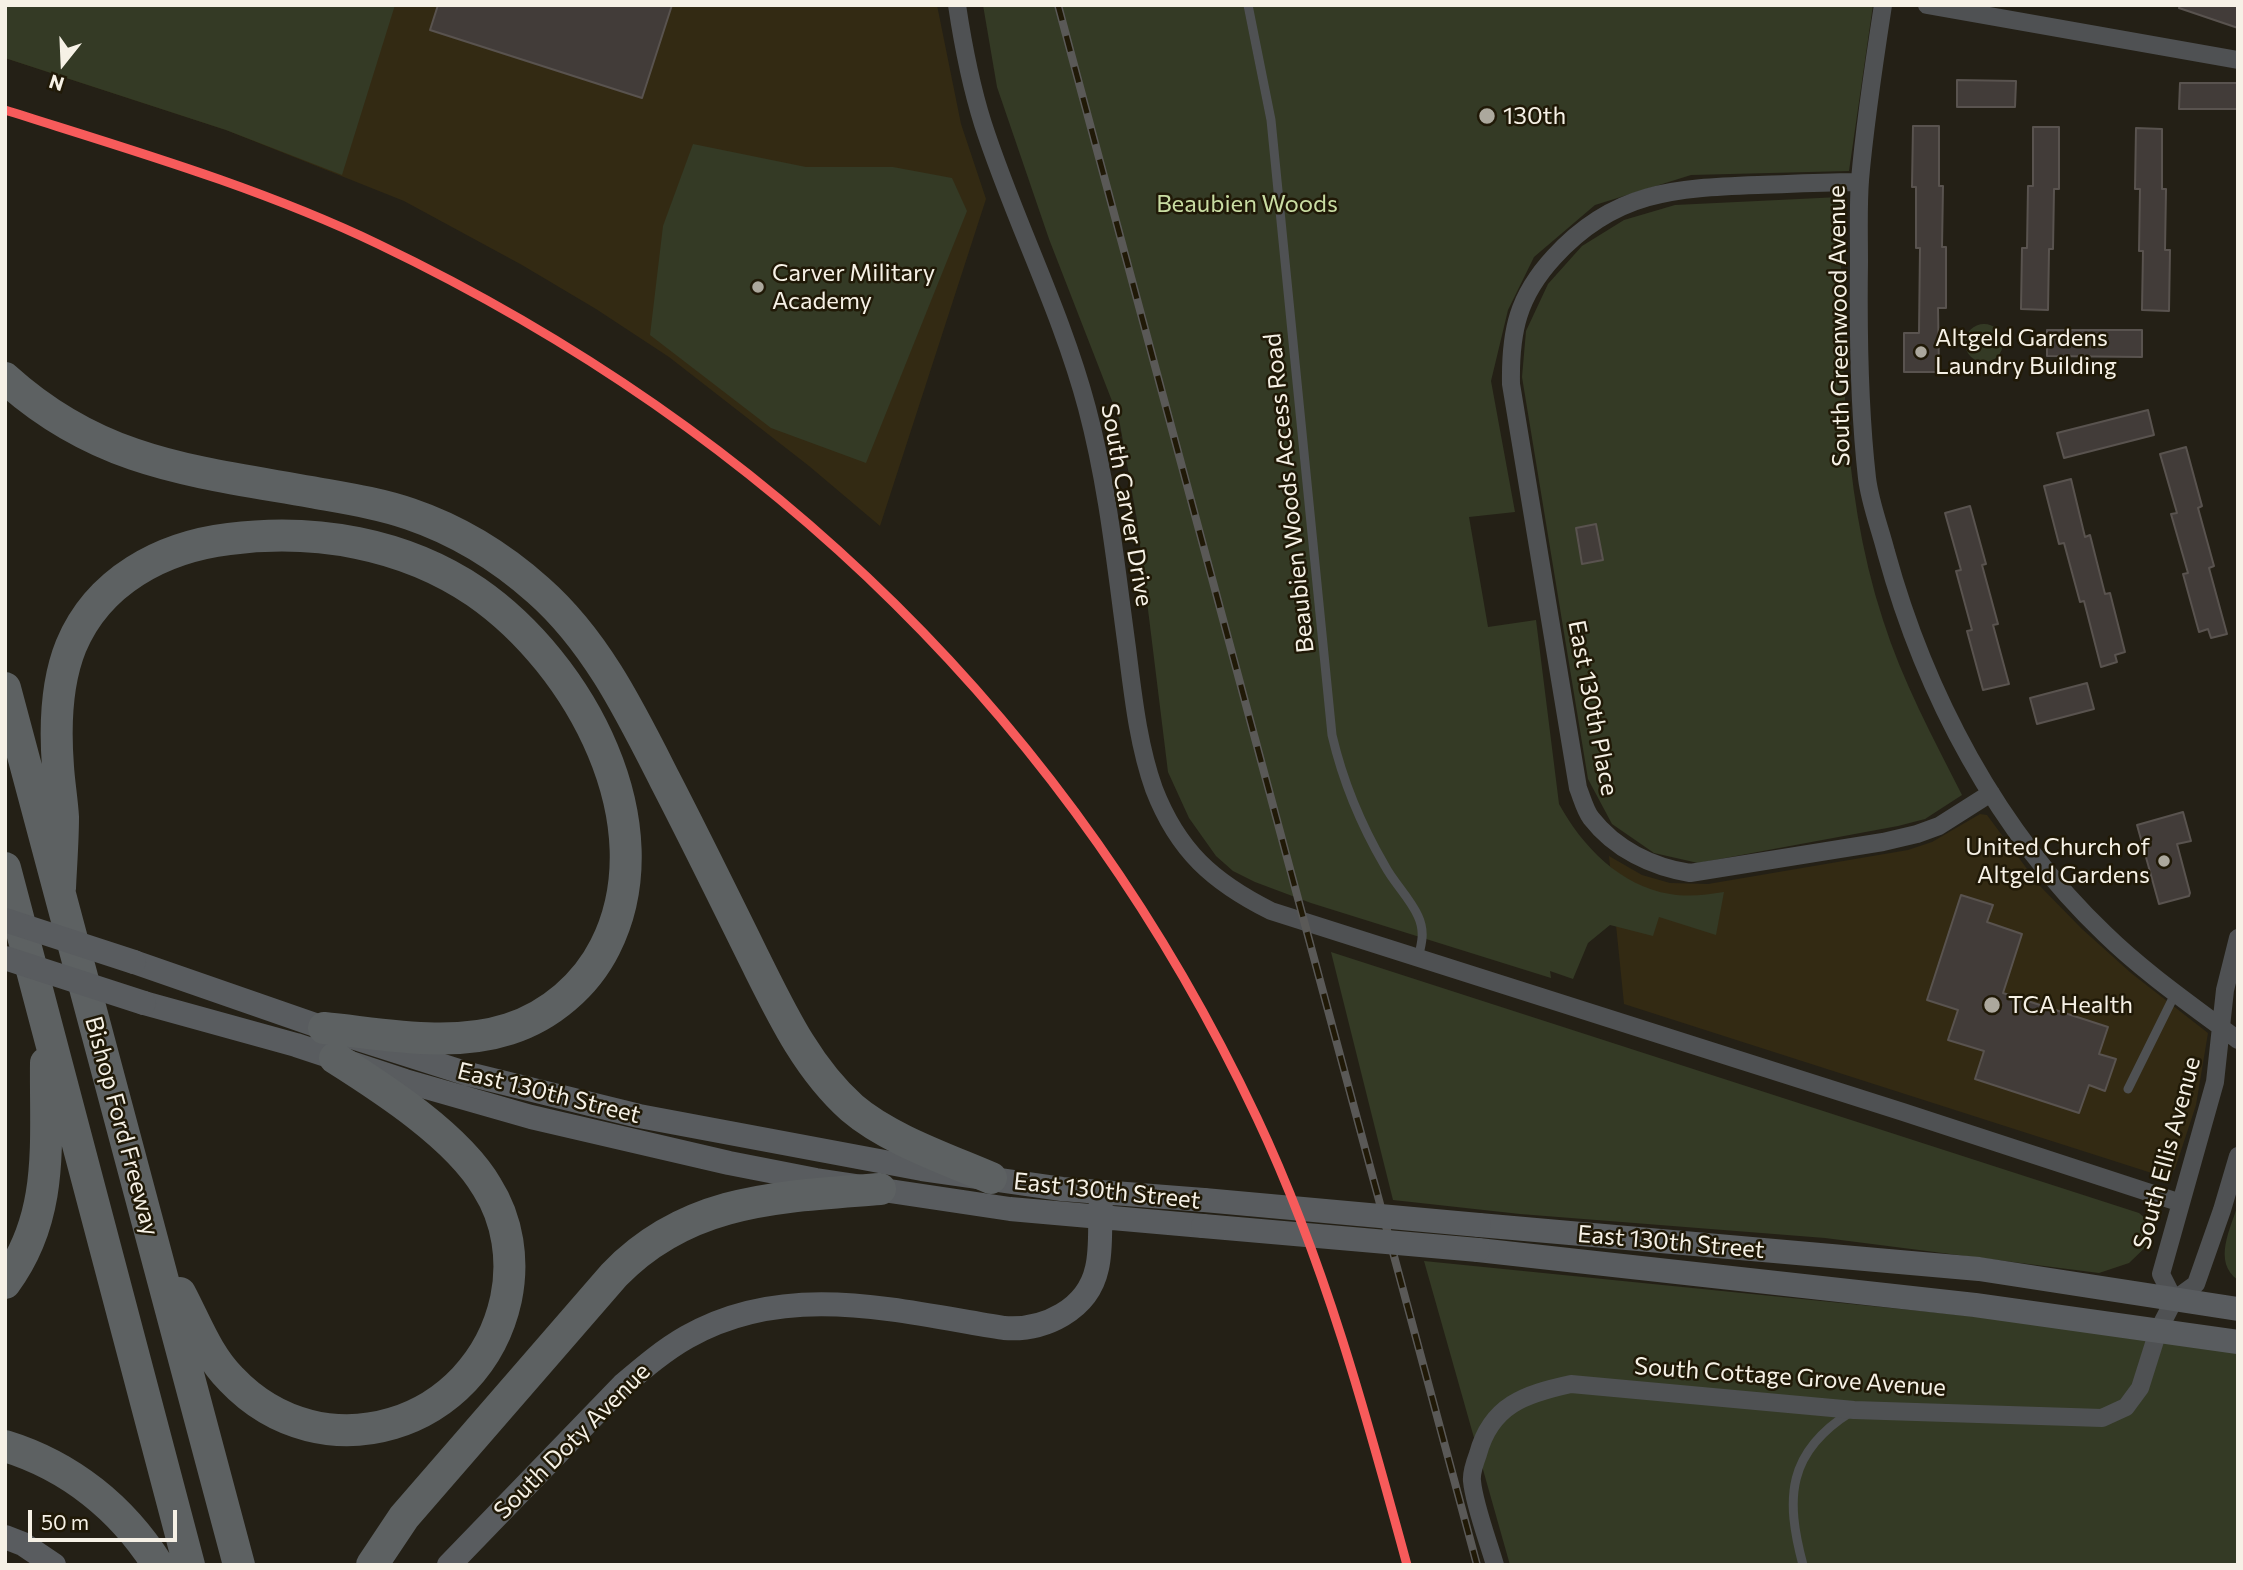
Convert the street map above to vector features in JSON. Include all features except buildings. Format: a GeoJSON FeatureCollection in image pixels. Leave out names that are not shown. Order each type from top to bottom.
{"type":"FeatureCollection","features":[{"type":"Feature","properties":{"kind":"highway"},"geometry":{"type":"LineString","coordinates":[[5,378],[59,421],[117,449],[182,470],[375,504],[411,514],[479,547],[537,589],[578,631],[618,690],[785,1020],[805,1053],[844,1099],[875,1126],[991,1178]]}},
{"type":"Feature","properties":{"kind":"highway"},"geometry":{"type":"LineString","coordinates":[[60,888],[63,815],[57,764],[58,704],[63,669],[72,643],[85,621],[99,601],[121,579],[177,550],[215,541],[279,535],[327,537],[369,545],[440,570],[509,618],[544,655],[583,709],[598,738],[619,803],[626,863],[625,889],[620,912],[598,960],[582,981],[563,999],[535,1018],[513,1028],[489,1035],[459,1037],[422,1037],[324,1028]]}},
{"type":"Feature","properties":{"kind":"highway","name":"Bishop Ford Freeway"},"geometry":{"type":"LineString","coordinates":[[5,688],[239,1565]]}},
{"type":"Feature","properties":{"kind":"highway","name":"Bishop Ford Freeway"},"geometry":{"type":"LineString","coordinates":[[5,868],[189,1565]]}},
{"type":"Feature","properties":{"kind":"highway"},"geometry":{"type":"LineString","coordinates":[[5,1283],[27,1249],[41,1203],[44,1174],[46,1024]]}},
{"type":"Feature","properties":{"kind":"highway"},"geometry":{"type":"LineString","coordinates":[[149,1231],[215,1360],[244,1392],[280,1416],[315,1427],[380,1427],[417,1415],[452,1392],[484,1357],[502,1314],[510,1270],[501,1215],[486,1185],[442,1135],[335,1058]]}},
{"type":"Feature","properties":{"kind":"highway"},"geometry":{"type":"LineString","coordinates":[[372,1565],[404,1517],[614,1275],[649,1244],[691,1220],[720,1210],[790,1196],[880,1189]]}},
{"type":"Feature","properties":{"kind":"highway"},"geometry":{"type":"LineString","coordinates":[[5,1446],[46,1461],[96,1494],[135,1531],[158,1565]]}},
{"type":"Feature","properties":{"kind":"main road","name":"East 130th Street"},"geometry":{"type":"LineString","coordinates":[[5,920],[468,1074],[639,1116],[859,1158],[1062,1189],[1979,1269],[2238,1309]]}},
{"type":"Feature","properties":{"kind":"main road","name":"East 130th Street"},"geometry":{"type":"LineString","coordinates":[[5,958],[144,1003],[531,1117],[632,1142],[816,1180],[1010,1209],[1478,1251],[1975,1305],[2238,1342]]}},
{"type":"Feature","properties":{"kind":"main road","name":"South Doty Avenue"},"geometry":{"type":"LineString","coordinates":[[449,1565],[623,1385],[686,1338],[719,1322],[786,1304],[815,1303],[849,1304],[1023,1330],[1060,1317],[1085,1294],[1098,1266],[1101,1191]]}},
{"type":"Feature","properties":{"kind":"main road"},"geometry":{"type":"LineString","coordinates":[[5,1536],[54,1565]]}},
{"type":"Feature","properties":{"kind":"street","name":"South Carver Drive"},"geometry":{"type":"LineString","coordinates":[[957,5],[982,122],[1054,308],[1087,407],[1108,512],[1141,742],[1154,788],[1172,828],[1189,853],[1214,877],[1241,896],[1271,911],[1418,958]]}},
{"type":"Feature","properties":{"kind":"street","name":"South Greenwood Avenue"},"geometry":{"type":"LineString","coordinates":[[1883,5],[1871,78],[1860,181],[1860,387],[1867,481],[1899,595],[1945,711],[1991,793],[2022,839],[2104,934],[2222,1028]]}},
{"type":"Feature","properties":{"kind":"street"},"geometry":{"type":"LineString","coordinates":[[1927,5],[2238,60]]}},
{"type":"Feature","properties":{"kind":"street","name":"East 130th Place"},"geometry":{"type":"LineString","coordinates":[[1860,181],[1684,189],[1618,207],[1589,223],[1542,270],[1523,299],[1514,325],[1510,354],[1511,384],[1578,788],[1591,817],[1637,857],[1665,869],[1689,873],[1883,842],[1917,834],[1939,826],[1991,793]]}},
{"type":"Feature","properties":{"kind":"street","name":"South Ellis Avenue"},"geometry":{"type":"LineString","coordinates":[[2174,1300],[2161,1274],[2215,1082],[2225,990],[2238,939]]}},
{"type":"Feature","properties":{"kind":"street"},"geometry":{"type":"LineString","coordinates":[[1418,958],[2181,1203]]}},
{"type":"Feature","properties":{"kind":"street"},"geometry":{"type":"LineString","coordinates":[[2222,1028],[2238,1040]]}},
{"type":"Feature","properties":{"kind":"street"},"geometry":{"type":"LineString","coordinates":[[2174,1300],[2196,1284],[2238,1156]]}},
{"type":"Feature","properties":{"kind":"street","name":"South Cottage Grove Avenue"},"geometry":{"type":"LineString","coordinates":[[1495,1565],[1471,1478],[1482,1440],[1494,1419],[1506,1406],[1544,1390],[1571,1384],[1854,1410],[2102,1418],[2126,1407],[2140,1388],[2158,1331],[2174,1300]]}},
{"type":"Feature","properties":{"kind":"lane","name":"Beaubien Woods Access Road"},"geometry":{"type":"LineString","coordinates":[[1248,5],[1271,120],[1332,735],[1340,771],[1361,820],[1386,869],[1418,915],[1424,935],[1418,958]]}},
{"type":"Feature","properties":{"kind":"lane"},"geometry":{"type":"LineString","coordinates":[[2128,1089],[2176,992]]}},
{"type":"Feature","properties":{"kind":"lane"},"geometry":{"type":"LineString","coordinates":[[1802,1565],[1792,1514],[1793,1485],[1801,1465],[1818,1438],[1836,1421],[1854,1410]]}},
{"type":"Feature","properties":{"kind":"shaded area","name":"Carver Military Academy"},"geometry":{"type":"Polygon","coordinates":[[[5,5],[937,5],[961,124],[986,199],[880,526],[809,466],[669,357],[522,265],[404,201],[226,130],[5,58],[5,5]]]}},
{"type":"Feature","properties":{"kind":"shaded area"},"geometry":{"type":"Polygon","coordinates":[[[1980,814],[1987,815],[2039,885],[2082,929],[2131,973],[2208,1033],[2196,1105],[2175,1169],[2169,1174],[2161,1176],[1624,1004],[1609,856],[1642,875],[1670,883],[1708,884],[1908,850],[1932,842],[1980,814]]]}},
{"type":"Feature","properties":{"kind":"green space"},"geometry":{"type":"Polygon","coordinates":[[[5,5],[395,5],[342,175],[226,130],[5,58],[5,5]]]}},
{"type":"Feature","properties":{"kind":"green space","name":"Beaubien Woods"},"geometry":{"type":"Polygon","coordinates":[[[983,5],[1873,5],[1849,171],[1691,175],[1595,205],[1534,257],[1508,310],[1491,381],[1515,512],[1469,517],[1488,627],[1536,620],[1559,804],[1591,849],[1604,862],[1635,882],[1652,890],[1677,895],[1724,892],[1716,935],[1659,917],[1653,936],[1610,925],[1588,943],[1573,979],[1550,971],[1551,978],[1311,903],[1255,882],[1233,871],[1216,856],[1189,818],[1168,772],[1137,520],[1119,419],[1049,239],[997,87],[983,5]]]}},
{"type":"Feature","properties":{"kind":"green space"},"geometry":{"type":"Polygon","coordinates":[[[693,144],[806,167],[893,167],[952,178],[967,211],[866,463],[771,428],[650,335],[663,226],[693,144]]]}},
{"type":"Feature","properties":{"kind":"green space"},"geometry":{"type":"Polygon","coordinates":[[[1840,197],[1843,357],[1850,463],[1868,568],[1899,665],[1962,795],[1925,819],[1898,826],[1698,863],[1654,853],[1612,824],[1588,779],[1522,377],[1526,331],[1548,284],[1582,246],[1624,220],[1675,205],[1840,197]]]}},
{"type":"Feature","properties":{"kind":"green space"},"geometry":{"type":"Polygon","coordinates":[[[1984,324],[1997,330],[2003,343],[1997,356],[1984,362],[1971,356],[1965,343],[1971,330],[1984,324]]]}},
{"type":"Feature","properties":{"kind":"green space"},"geometry":{"type":"Polygon","coordinates":[[[1331,952],[2139,1213],[2153,1225],[2151,1242],[2129,1263],[2099,1273],[1825,1238],[1520,1214],[1393,1200],[1331,952]]]}},
{"type":"Feature","properties":{"kind":"green space"},"geometry":{"type":"Polygon","coordinates":[[[2238,1204],[2238,1280],[2230,1273],[2225,1254],[2228,1234],[2238,1204]]]}},
{"type":"Feature","properties":{"kind":"green space"},"geometry":{"type":"Polygon","coordinates":[[[1424,1261],[2060,1325],[2238,1353],[2238,1565],[1510,1565],[1424,1261]]]}},
{"type":"Feature","properties":{"kind":"railway"},"geometry":{"type":"LineString","coordinates":[[1058,5],[1477,1565]]}},
{"type":"Feature","properties":{"kind":"transit line"},"geometry":{"type":"LineString","coordinates":[[5,110],[147,155],[287,205],[378,244],[520,319],[654,404],[779,499],[895,604],[1001,718],[1097,842],[1182,975],[1257,1118],[1303,1227],[1342,1338],[1407,1565]]}},
{"type":"Feature","properties":{"kind":"place","name":"130th"},"geometry":{"type":"Point","coordinates":[1487,116]}},
{"type":"Feature","properties":{"kind":"place","name":"Carver Military Academy"},"geometry":{"type":"Point","coordinates":[758,287]}},
{"type":"Feature","properties":{"kind":"place","name":"Altgeld Gardens Laundry Building"},"geometry":{"type":"Point","coordinates":[1921,352]}},
{"type":"Feature","properties":{"kind":"place","name":"United Church of Altgeld Gardens"},"geometry":{"type":"Point","coordinates":[2164,861]}},
{"type":"Feature","properties":{"kind":"place","name":"TCA Health"},"geometry":{"type":"Point","coordinates":[1992,1005]}}]}
